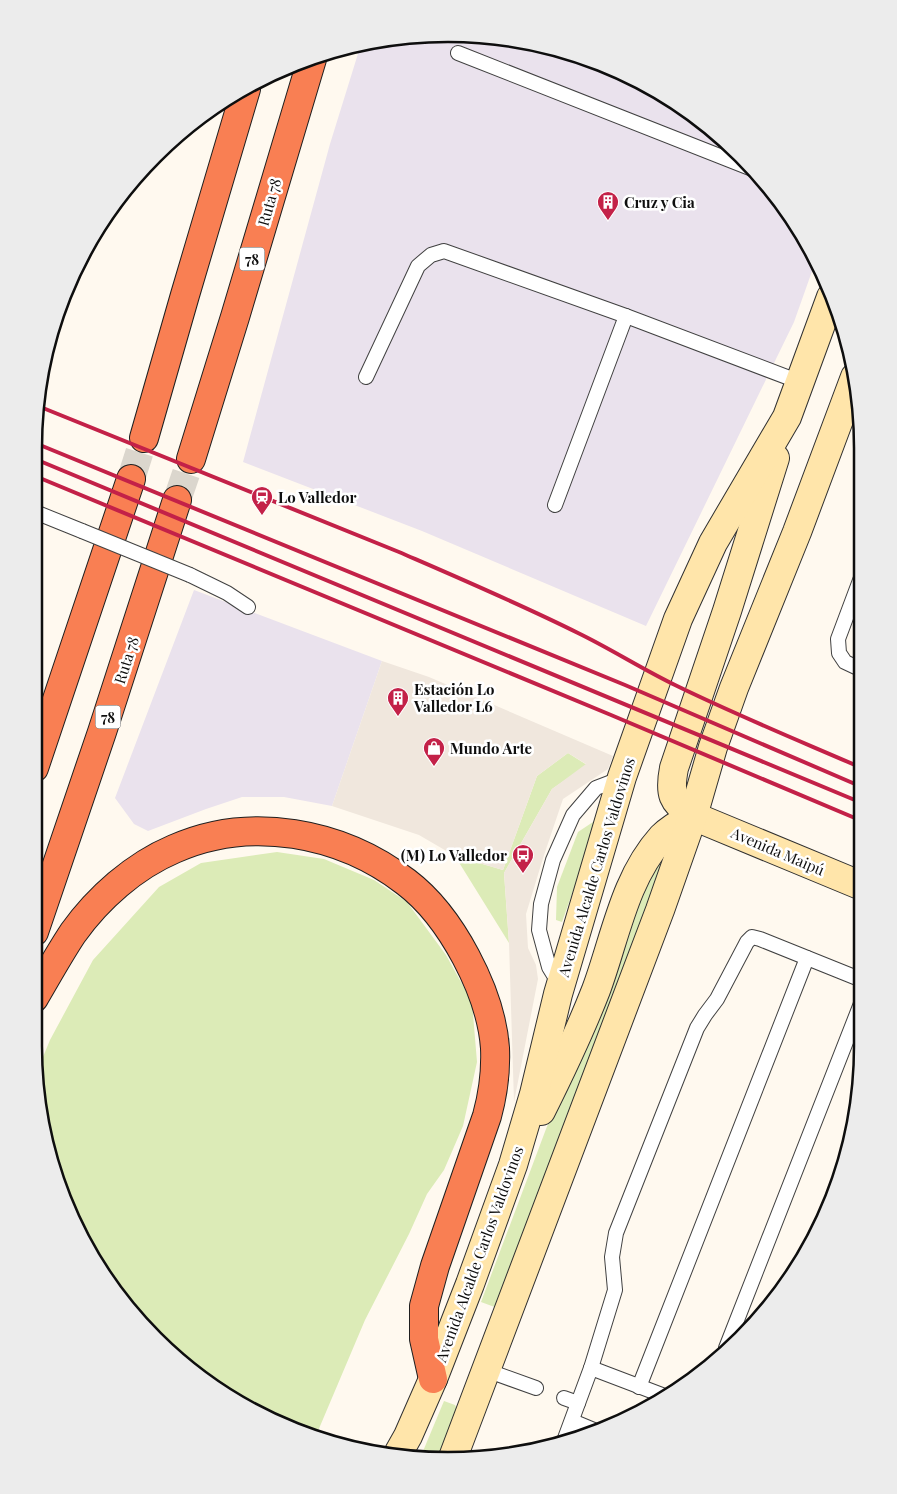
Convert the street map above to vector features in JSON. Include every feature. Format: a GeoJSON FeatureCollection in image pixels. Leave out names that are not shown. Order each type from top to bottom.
{"type":"FeatureCollection","features":[{"type":"Feature","properties":{"kind":"highway","name":"Ruta 78"},"geometry":{"type":"LineString","coordinates":[[191,459],[310,67]]}},
{"type":"Feature","properties":{"kind":"highway"},"geometry":{"type":"LineString","coordinates":[[144,438],[184,295],[243,99]]}},
{"type":"Feature","properties":{"kind":"highway"},"geometry":{"type":"LineString","coordinates":[[42,744],[131,479]]}},
{"type":"Feature","properties":{"kind":"highway","name":"Ruta 78"},"geometry":{"type":"LineString","coordinates":[[42,908],[102,732],[177,500]]}},
{"type":"Feature","properties":{"kind":"highway"},"geometry":{"type":"LineString","coordinates":[[42,985],[73,933],[100,901],[116,886],[140,868],[173,849],[216,835],[263,831],[306,836],[345,847],[367,857],[408,883],[435,910],[451,931],[470,965],[490,1021],[495,1047],[493,1093],[487,1116],[435,1266],[424,1306],[424,1339],[434,1379]]}},
{"type":"Feature","properties":{"kind":"main road","name":"Avenida Alcalde Carlos Valdovinos"},"geometry":{"type":"LineString","coordinates":[[401,1449],[434,1379],[513,1165],[534,1094],[560,986],[622,777],[678,619],[713,543],[787,417],[828,305]]}},
{"type":"Feature","properties":{"kind":"main road"},"geometry":{"type":"LineString","coordinates":[[455,1452],[660,910],[693,816],[713,747],[734,688],[851,398]]}},
{"type":"Feature","properties":{"kind":"main road","name":"Avenida Maipú"},"geometry":{"type":"LineString","coordinates":[[787,417],[727,612],[674,768],[672,788],[675,800],[681,808],[693,816],[854,883]]}},
{"type":"Feature","properties":{"kind":"main road"},"geometry":{"type":"LineString","coordinates":[[513,1165],[567,1060],[596,989],[636,875],[662,836],[693,816]]}},
{"type":"Feature","properties":{"kind":"lane"},"geometry":{"type":"LineString","coordinates":[[458,53],[738,163]]}},
{"type":"Feature","properties":{"kind":"lane"},"geometry":{"type":"LineString","coordinates":[[366,377],[418,266],[431,255],[444,251],[626,316],[800,382]]}},
{"type":"Feature","properties":{"kind":"lane"},"geometry":{"type":"LineString","coordinates":[[555,505],[626,316]]}},
{"type":"Feature","properties":{"kind":"lane"},"geometry":{"type":"LineString","coordinates":[[42,520],[82,531],[190,575],[228,593],[248,606]]}},
{"type":"Feature","properties":{"kind":"lane"},"geometry":{"type":"LineString","coordinates":[[854,596],[838,639],[839,653],[845,662],[854,666]]}},
{"type":"Feature","properties":{"kind":"lane"},"geometry":{"type":"LineString","coordinates":[[560,986],[548,967],[539,930],[541,904],[554,860],[573,815],[596,788],[622,777]]}},
{"type":"Feature","properties":{"kind":"lane"},"geometry":{"type":"LineString","coordinates":[[567,1434],[591,1368],[615,1290],[612,1257],[616,1233],[697,1028],[717,999],[747,942],[752,936],[854,977]]}},
{"type":"Feature","properties":{"kind":"lane"},"geometry":{"type":"LineString","coordinates":[[639,1387],[807,958]]}},
{"type":"Feature","properties":{"kind":"lane"},"geometry":{"type":"LineString","coordinates":[[730,1339],[854,1021]]}},
{"type":"Feature","properties":{"kind":"lane"},"geometry":{"type":"LineString","coordinates":[[591,1368],[658,1393]]}},
{"type":"Feature","properties":{"kind":"lane"},"geometry":{"type":"LineString","coordinates":[[486,1370],[536,1388]]}},
{"type":"Feature","properties":{"kind":"lane"},"geometry":{"type":"LineString","coordinates":[[564,1398],[578,1403]]}},
{"type":"Feature","properties":{"kind":"lane"},"geometry":{"type":"LineString","coordinates":[[572,1421],[587,1427]]}},
{"type":"Feature","properties":{"kind":"shaded area"},"geometry":{"type":"Polygon","coordinates":[[[448,42],[475,43],[528,50],[554,56],[604,73],[652,97],[674,111],[696,126],[736,161],[771,201],[786,223],[813,269],[794,322],[646,626],[422,531],[243,462],[330,144],[358,52],[396,46],[448,42]]]}},
{"type":"Feature","properties":{"kind":"shaded area"},"geometry":{"type":"Polygon","coordinates":[[[194,590],[382,661],[332,806],[284,797],[242,797],[148,831],[134,824],[115,798],[194,590]]]}},
{"type":"Feature","properties":{"kind":"shaded area"},"geometry":{"type":"Polygon","coordinates":[[[382,661],[429,677],[613,756],[608,769],[563,799],[526,914],[528,948],[536,965],[538,979],[514,1102],[509,943],[504,873],[552,789],[586,764],[568,753],[537,776],[503,870],[455,856],[419,835],[332,806],[382,661]]]}},
{"type":"Feature","properties":{"kind":"green space"},"geometry":{"type":"Polygon","coordinates":[[[568,753],[587,765],[552,789],[504,873],[509,943],[455,856],[503,870],[537,776],[568,753]]]}},
{"type":"Feature","properties":{"kind":"green space"},"geometry":{"type":"Polygon","coordinates":[[[599,818],[562,922],[556,920],[557,887],[578,832],[599,818]]]}},
{"type":"Feature","properties":{"kind":"green space"},"geometry":{"type":"Polygon","coordinates":[[[277,852],[324,859],[374,880],[407,902],[446,955],[472,1002],[477,1062],[463,1126],[444,1170],[427,1194],[409,1234],[365,1320],[318,1430],[269,1410],[223,1383],[181,1351],[143,1313],[111,1271],[84,1225],[64,1176],[50,1125],[42,1058],[50,1040],[93,960],[159,887],[201,863],[277,852]]]}},
{"type":"Feature","properties":{"kind":"green space"},"geometry":{"type":"Polygon","coordinates":[[[659,852],[667,855],[500,1309],[481,1302],[546,1129],[659,852]]]}},
{"type":"Feature","properties":{"kind":"green space"},"geometry":{"type":"Polygon","coordinates":[[[444,1401],[455,1405],[462,1419],[448,1452],[423,1451],[444,1401]]]}},
{"type":"Feature","properties":{"kind":"tunnel"},"geometry":{"type":"LineString","coordinates":[[131,479],[144,438]]}},
{"type":"Feature","properties":{"kind":"tunnel"},"geometry":{"type":"LineString","coordinates":[[177,500],[191,459]]}},
{"type":"Feature","properties":{"kind":"railway"},"geometry":{"type":"LineString","coordinates":[[45,409],[467,581],[578,633],[698,696],[854,765]]}},
{"type":"Feature","properties":{"kind":"railway"},"geometry":{"type":"LineString","coordinates":[[42,446],[625,685],[854,784]]}},
{"type":"Feature","properties":{"kind":"railway"},"geometry":{"type":"LineString","coordinates":[[42,462],[854,800]]}},
{"type":"Feature","properties":{"kind":"railway"},"geometry":{"type":"LineString","coordinates":[[42,479],[854,818]]}},
{"type":"Feature","properties":{"kind":"place","name":"Cruz y Cia"},"geometry":{"type":"Point","coordinates":[608,221]}},
{"type":"Feature","properties":{"kind":"place","name":"Lo Valledor"},"geometry":{"type":"Point","coordinates":[262,516]}},
{"type":"Feature","properties":{"kind":"place","name":"Estación Lo Valledor L6"},"geometry":{"type":"Point","coordinates":[398,717]}},
{"type":"Feature","properties":{"kind":"place","name":"Mundo Arte"},"geometry":{"type":"Point","coordinates":[434,767]}},
{"type":"Feature","properties":{"kind":"place","name":"(M) Lo Valledor"},"geometry":{"type":"Point","coordinates":[523,874]}}]}
